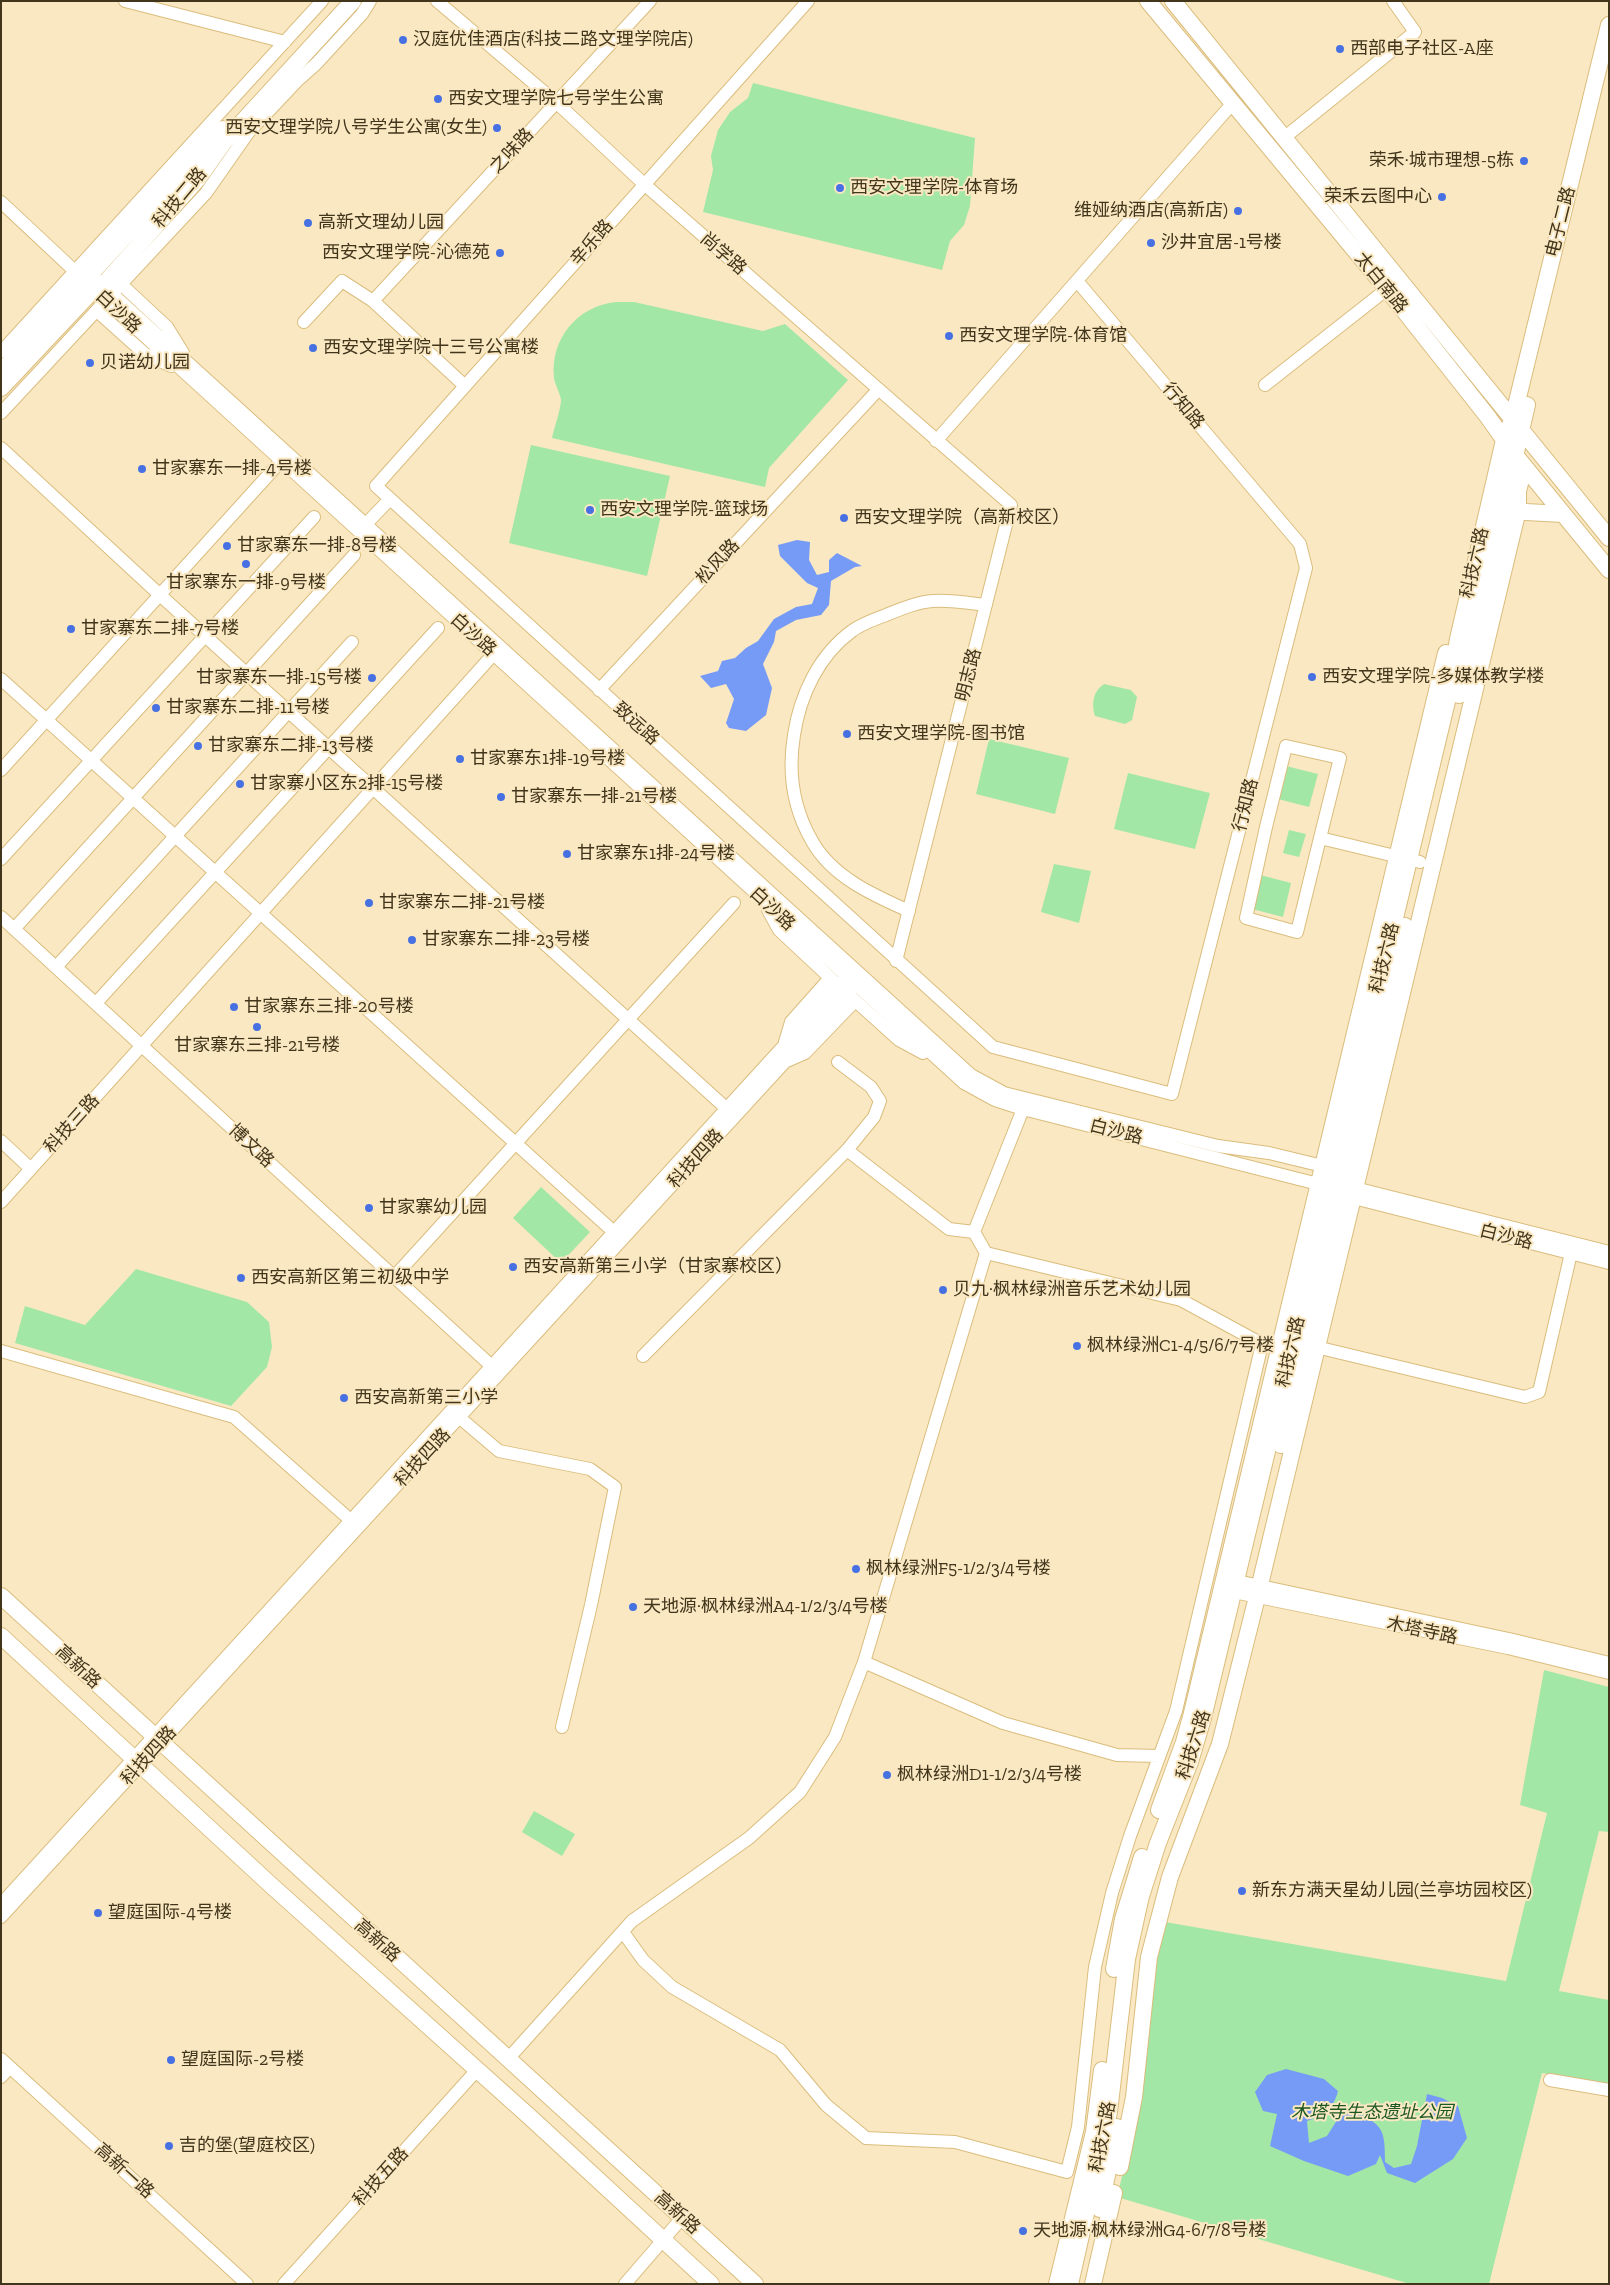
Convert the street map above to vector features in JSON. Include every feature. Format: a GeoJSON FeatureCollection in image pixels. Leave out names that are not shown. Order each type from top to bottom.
{"type":"FeatureCollection","features":[{"type":"Feature","properties":{"kind":"main road","name":"科技二路"},"geometry":{"type":"LineString","coordinates":[[1,372],[99,285],[339,1]]}},
{"type":"Feature","properties":{"kind":"main road","name":"科技二路"},"geometry":{"type":"LineString","coordinates":[[1,388],[197,180],[224,142],[354,1]]}},
{"type":"Feature","properties":{"kind":"main road","name":"太白南路"},"geometry":{"type":"LineString","coordinates":[[1148,1],[1387,289],[1519,461],[1609,570]]}},
{"type":"Feature","properties":{"kind":"main road","name":"太白南路"},"geometry":{"type":"LineString","coordinates":[[1173,1],[1609,538]]}},
{"type":"Feature","properties":{"kind":"main road","name":"电子二路"},"geometry":{"type":"LineString","coordinates":[[1517,424],[1609,25]]}},
{"type":"Feature","properties":{"kind":"main road","name":"电子二路"},"geometry":{"type":"LineString","coordinates":[[1517,424],[1609,66]]}},
{"type":"Feature","properties":{"kind":"main road","name":"科技六路"},"geometry":{"type":"LineString","coordinates":[[1340,1189],[1329,1168],[1409,860],[1450,689],[1458,639],[1501,436],[1517,424]]}},
{"type":"Feature","properties":{"kind":"main road","name":"科技六路"},"geometry":{"type":"LineString","coordinates":[[1082,2284],[1109,2169],[1121,2104],[1136,1966],[1158,1880],[1209,1735],[1247,1589],[1340,1189],[1409,860],[1510,510],[1519,461],[1517,424]]}},
{"type":"Feature","properties":{"kind":"main road"},"geometry":{"type":"LineString","coordinates":[[1057,2284],[1094,2132],[1115,1960],[1123,1919],[1137,1871],[1184,1742],[1340,1189],[1510,510],[1563,514]]}},
{"type":"Feature","properties":{"kind":"main road"},"geometry":{"type":"LineString","coordinates":[[1093,2284],[1126,2144],[1134,2097],[1149,1957],[1170,1877],[1220,1744],[1247,1589],[1316,1347],[1340,1189]]}},
{"type":"Feature","properties":{"kind":"main road","name":"科技六路"},"geometry":{"type":"LineString","coordinates":[[1070,2284],[1109,2112],[1127,1959],[1141,1896],[1158,1842],[1190,1762],[1247,1589]]}},
{"type":"Feature","properties":{"kind":"main road","name":"高新路"},"geometry":{"type":"LineString","coordinates":[[1,1596],[507,2060],[755,2284]]}},
{"type":"Feature","properties":{"kind":"main road","name":"高新路"},"geometry":{"type":"LineString","coordinates":[[1,1636],[273,1887],[711,2284]]}},
{"type":"Feature","properties":{"kind":"street"},"geometry":{"type":"LineString","coordinates":[[125,1],[285,42]]}},
{"type":"Feature","properties":{"kind":"street"},"geometry":{"type":"LineString","coordinates":[[1,414],[97,311],[99,285],[285,42],[322,1]]}},
{"type":"Feature","properties":{"kind":"street"},"geometry":{"type":"LineString","coordinates":[[1,352],[99,285],[206,192],[248,133],[298,80],[316,64],[362,14],[370,1]]}},
{"type":"Feature","properties":{"kind":"street","name":"尚学路"},"geometry":{"type":"LineString","coordinates":[[437,1],[557,103],[644,184],[1011,505]]}},
{"type":"Feature","properties":{"kind":"street","name":"之味路"},"geometry":{"type":"LineString","coordinates":[[373,300],[650,1]]}},
{"type":"Feature","properties":{"kind":"street","name":"辛乐路"},"geometry":{"type":"LineString","coordinates":[[376,486],[808,1]]}},
{"type":"Feature","properties":{"kind":"street"},"geometry":{"type":"LineString","coordinates":[[1285,137],[1415,32],[1393,1]]}},
{"type":"Feature","properties":{"kind":"street"},"geometry":{"type":"LineString","coordinates":[[936,441],[1232,104]]}},
{"type":"Feature","properties":{"kind":"street"},"geometry":{"type":"LineString","coordinates":[[1,202],[99,285],[168,326],[188,369]]}},
{"type":"Feature","properties":{"kind":"street"},"geometry":{"type":"LineString","coordinates":[[304,322],[342,281],[373,300],[465,386]]}},
{"type":"Feature","properties":{"kind":"street","name":"行知路"},"geometry":{"type":"LineString","coordinates":[[896,961],[993,1047],[1172,1094],[1306,568],[1300,544],[1077,281]]}},
{"type":"Feature","properties":{"kind":"street","name":"白沙路"},"geometry":{"type":"LineString","coordinates":[[99,285],[282,460],[498,650],[849,983],[971,1075],[1004,1093],[1218,1146],[1269,1153],[1329,1168]]}},
{"type":"Feature","properties":{"kind":"street"},"geometry":{"type":"LineString","coordinates":[[1265,385],[1387,289]]}},
{"type":"Feature","properties":{"kind":"street"},"geometry":{"type":"LineString","coordinates":[[97,311],[145,354],[188,369]]}},
{"type":"Feature","properties":{"kind":"street","name":"白沙路"},"geometry":{"type":"LineString","coordinates":[[188,369],[366,524],[849,983],[964,1083],[994,1100],[1340,1189],[1609,1263]]}},
{"type":"Feature","properties":{"kind":"street","name":"松风路"},"geometry":{"type":"LineString","coordinates":[[599,690],[878,390]]}},
{"type":"Feature","properties":{"kind":"street"},"geometry":{"type":"LineString","coordinates":[[1,448],[329,749],[727,1109]]}},
{"type":"Feature","properties":{"kind":"street"},"geometry":{"type":"LineString","coordinates":[[1,770],[282,460]]}},
{"type":"Feature","properties":{"kind":"street","name":"致远路"},"geometry":{"type":"LineString","coordinates":[[376,486],[896,961]]}},
{"type":"Feature","properties":{"kind":"street"},"geometry":{"type":"LineString","coordinates":[[366,524],[390,499]]}},
{"type":"Feature","properties":{"kind":"street","name":"明志路"},"geometry":{"type":"LineString","coordinates":[[896,961],[1011,505]]}},
{"type":"Feature","properties":{"kind":"street"},"geometry":{"type":"LineString","coordinates":[[1,859],[314,517]]}},
{"type":"Feature","properties":{"kind":"street"},"geometry":{"type":"LineString","coordinates":[[14,929],[245,672],[354,555]]}},
{"type":"Feature","properties":{"kind":"street"},"geometry":{"type":"LineString","coordinates":[[908,912],[870,894],[850,881],[830,863],[812,842],[796,805],[791,773],[796,725],[809,682],[834,646],[853,630],[902,608],[933,601],[986,605]]}},
{"type":"Feature","properties":{"kind":"street"},"geometry":{"type":"LineString","coordinates":[[96,1004],[438,628]]}},
{"type":"Feature","properties":{"kind":"street"},"geometry":{"type":"LineString","coordinates":[[56,967],[352,642]]}},
{"type":"Feature","properties":{"kind":"street","name":"科技三路"},"geometry":{"type":"LineString","coordinates":[[1,1202],[498,650]]}},
{"type":"Feature","properties":{"kind":"street"},"geometry":{"type":"LineString","coordinates":[[1,679],[614,1232]]}},
{"type":"Feature","properties":{"kind":"street"},"geometry":{"type":"LineString","coordinates":[[1286,746],[1340,758],[1320,838],[1297,932],[1246,918],[1286,746]]}},
{"type":"Feature","properties":{"kind":"street"},"geometry":{"type":"LineString","coordinates":[[1320,838],[1409,860]]}},
{"type":"Feature","properties":{"kind":"street"},"geometry":{"type":"LineString","coordinates":[[394,1277],[734,903]]}},
{"type":"Feature","properties":{"kind":"street","name":"博文路"},"geometry":{"type":"LineString","coordinates":[[1,917],[496,1370]]}},
{"type":"Feature","properties":{"kind":"street","name":"科技四路"},"geometry":{"type":"LineString","coordinates":[[354,1523],[460,1418],[496,1370],[614,1232],[784,1046],[849,983]]}},
{"type":"Feature","properties":{"kind":"street","name":"科技四路"},"geometry":{"type":"LineString","coordinates":[[1,1917],[157,1740],[354,1523],[785,1062],[849,983]]}},
{"type":"Feature","properties":{"kind":"street"},"geometry":{"type":"LineString","coordinates":[[643,1356],[847,1150],[874,1117],[880,1101],[871,1087],[838,1062]]}},
{"type":"Feature","properties":{"kind":"street"},"geometry":{"type":"LineString","coordinates":[[974,1232],[1023,1108]]}},
{"type":"Feature","properties":{"kind":"street"},"geometry":{"type":"LineString","coordinates":[[1,1141],[31,1169]]}},
{"type":"Feature","properties":{"kind":"street"},"geometry":{"type":"LineString","coordinates":[[847,1150],[949,1229],[974,1232]]}},
{"type":"Feature","properties":{"kind":"street","name":"白沙路"},"geometry":{"type":"LineString","coordinates":[[1340,1189],[1609,1252]]}},
{"type":"Feature","properties":{"kind":"street"},"geometry":{"type":"LineString","coordinates":[[507,2060],[632,1921],[749,1838],[800,1792],[835,1737],[864,1662],[986,1253],[974,1232]]}},
{"type":"Feature","properties":{"kind":"street"},"geometry":{"type":"LineString","coordinates":[[623,1932],[643,1960],[672,1986],[780,2050],[826,2105],[866,2138],[955,2142],[1067,2172],[1078,2127],[1095,1967],[1115,1884],[1176,1711],[1262,1344],[1181,1300],[986,1253]]}},
{"type":"Feature","properties":{"kind":"street"},"geometry":{"type":"LineString","coordinates":[[1316,1347],[1525,1397],[1539,1392],[1571,1253]]}},
{"type":"Feature","properties":{"kind":"street"},"geometry":{"type":"LineString","coordinates":[[1,1351],[234,1417],[354,1523]]}},
{"type":"Feature","properties":{"kind":"street"},"geometry":{"type":"LineString","coordinates":[[460,1418],[499,1451],[590,1469],[615,1487],[592,1605],[562,1727]]}},
{"type":"Feature","properties":{"kind":"street","name":"木塔寺路"},"geometry":{"type":"LineString","coordinates":[[1247,1589],[1509,1639],[1609,1663]]}},
{"type":"Feature","properties":{"kind":"street","name":"木塔寺路"},"geometry":{"type":"LineString","coordinates":[[1247,1589],[1508,1648],[1609,1673]]}},
{"type":"Feature","properties":{"kind":"street"},"geometry":{"type":"LineString","coordinates":[[864,1662],[1004,1724],[1117,1755],[1159,1756]]}},
{"type":"Feature","properties":{"kind":"street","name":"科技四路"},"geometry":{"type":"LineString","coordinates":[[1,1904],[138,1762]]}},
{"type":"Feature","properties":{"kind":"street"},"geometry":{"type":"LineString","coordinates":[[1,2077],[6,2063]]}},
{"type":"Feature","properties":{"kind":"street","name":"高新一路"},"geometry":{"type":"LineString","coordinates":[[6,2063],[247,2284]]}},
{"type":"Feature","properties":{"kind":"street","name":"科技五路"},"geometry":{"type":"LineString","coordinates":[[284,2284],[477,2070]]}},
{"type":"Feature","properties":{"kind":"street"},"geometry":{"type":"LineString","coordinates":[[1550,2080],[1609,2090]]}},
{"type":"Feature","properties":{"kind":"street"},"geometry":{"type":"LineString","coordinates":[[624,2284],[682,2218]]}},
{"type":"Feature","properties":{"kind":"green space","name":"西安文理学院-体育场"},"geometry":{"type":"Polygon","coordinates":[[[753,83],[975,138],[970,206],[964,225],[950,241],[942,270],[703,212],[713,170],[711,156],[718,130],[730,112],[748,98],[753,83]]]}},
{"type":"Feature","properties":{"kind":"green space"},"geometry":{"type":"Polygon","coordinates":[[[616,302],[634,302],[763,331],[785,324],[848,380],[769,468],[765,487],[552,438],[561,404],[554,378],[554,363],[562,337],[569,326],[579,317],[602,305],[616,302]]]}},
{"type":"Feature","properties":{"kind":"green space","name":"西安文理学院-篮球场"},"geometry":{"type":"Polygon","coordinates":[[[531,445],[670,476],[647,576],[509,543],[531,445]]]}},
{"type":"Feature","properties":{"kind":"green space"},"geometry":{"type":"Polygon","coordinates":[[[1104,684],[1131,690],[1137,697],[1132,720],[1125,724],[1095,716],[1093,707],[1095,694],[1104,684]]]}},
{"type":"Feature","properties":{"kind":"green space"},"geometry":{"type":"Polygon","coordinates":[[[989,739],[1069,758],[1055,814],[976,794],[989,739]]]}},
{"type":"Feature","properties":{"kind":"green space"},"geometry":{"type":"Polygon","coordinates":[[[1286,766],[1318,774],[1309,807],[1278,799],[1286,766]]]}},
{"type":"Feature","properties":{"kind":"green space"},"geometry":{"type":"Polygon","coordinates":[[[1128,773],[1210,793],[1195,849],[1114,829],[1128,773]]]}},
{"type":"Feature","properties":{"kind":"green space"},"geometry":{"type":"Polygon","coordinates":[[[1289,830],[1306,834],[1299,857],[1283,853],[1289,830]]]}},
{"type":"Feature","properties":{"kind":"green space"},"geometry":{"type":"Polygon","coordinates":[[[1054,864],[1091,871],[1079,923],[1041,912],[1054,864]]]}},
{"type":"Feature","properties":{"kind":"green space"},"geometry":{"type":"Polygon","coordinates":[[[1260,875],[1291,883],[1283,917],[1252,909],[1260,875]]]}},
{"type":"Feature","properties":{"kind":"green space"},"geometry":{"type":"Polygon","coordinates":[[[541,1187],[590,1232],[561,1263],[513,1218],[541,1187]]]}},
{"type":"Feature","properties":{"kind":"green space"},"geometry":{"type":"Polygon","coordinates":[[[136,1269],[247,1302],[269,1322],[272,1347],[267,1367],[231,1406],[15,1343],[25,1306],[85,1325],[136,1269]]]}},
{"type":"Feature","properties":{"kind":"green space","name":"木塔寺生态遗址公园"},"geometry":{"type":"Polygon","coordinates":[[[1544,1670],[1609,1687],[1609,1832],[1599,1831],[1559,1991],[1609,2000],[1609,2084],[1542,2073],[1489,2284],[1410,2284],[1117,2197],[1130,2144],[1152,1972],[1165,1922],[1506,1981],[1547,1813],[1520,1805],[1544,1670]]]}},
{"type":"Feature","properties":{"kind":"green space"},"geometry":{"type":"Polygon","coordinates":[[[534,1811],[575,1834],[562,1856],[522,1832],[534,1811]]]}},
{"type":"Feature","properties":{"kind":"water"},"geometry":{"type":"Polygon","coordinates":[[[797,540],[810,542],[809,560],[817,575],[829,572],[829,560],[837,553],[862,566],[855,567],[831,581],[829,605],[821,615],[796,620],[776,631],[774,642],[763,664],[772,688],[766,715],[746,731],[729,728],[726,723],[734,699],[726,684],[711,688],[700,676],[718,671],[722,661],[735,658],[746,648],[758,641],[774,619],[796,607],[812,604],[818,588],[807,583],[780,556],[778,545],[797,540]]]}},
{"type":"Feature","properties":{"kind":"water"},"geometry":{"type":"Polygon","coordinates":[[[1286,2069],[1324,2079],[1338,2091],[1327,2111],[1307,2121],[1309,2143],[1327,2136],[1339,2117],[1354,2111],[1371,2120],[1380,2129],[1383,2135],[1385,2162],[1394,2168],[1411,2164],[1417,2146],[1427,2094],[1442,2098],[1458,2106],[1467,2138],[1453,2159],[1415,2183],[1387,2173],[1380,2155],[1376,2164],[1348,2176],[1304,2161],[1270,2146],[1277,2114],[1263,2111],[1255,2092],[1267,2075],[1286,2069]]]}},
{"type":"Feature","properties":{"kind":"place","name":"汉庭优佳酒店(科技二路文理学院店)"},"geometry":{"type":"Point","coordinates":[403,40]}},
{"type":"Feature","properties":{"kind":"place","name":"西部电子社区-A座"},"geometry":{"type":"Point","coordinates":[1340,49]}},
{"type":"Feature","properties":{"kind":"place","name":"西安文理学院七号学生公寓"},"geometry":{"type":"Point","coordinates":[438,99]}},
{"type":"Feature","properties":{"kind":"place","name":"西安文理学院八号学生公寓(女生)"},"geometry":{"type":"Point","coordinates":[497,128]}},
{"type":"Feature","properties":{"kind":"place","name":"荣禾·城市理想-5栋"},"geometry":{"type":"Point","coordinates":[1524,161]}},
{"type":"Feature","properties":{"kind":"place","name":"西安文理学院-体育场"},"geometry":{"type":"Point","coordinates":[840,188]}},
{"type":"Feature","properties":{"kind":"place","name":"荣禾云图中心"},"geometry":{"type":"Point","coordinates":[1442,197]}},
{"type":"Feature","properties":{"kind":"place","name":"维娅纳酒店(高新店)"},"geometry":{"type":"Point","coordinates":[1238,211]}},
{"type":"Feature","properties":{"kind":"place","name":"高新文理幼儿园"},"geometry":{"type":"Point","coordinates":[308,223]}},
{"type":"Feature","properties":{"kind":"place","name":"沙井宜居-1号楼"},"geometry":{"type":"Point","coordinates":[1151,243]}},
{"type":"Feature","properties":{"kind":"place","name":"西安文理学院-沁德苑"},"geometry":{"type":"Point","coordinates":[500,253]}},
{"type":"Feature","properties":{"kind":"place","name":"西安文理学院-体育馆"},"geometry":{"type":"Point","coordinates":[949,336]}},
{"type":"Feature","properties":{"kind":"place","name":"西安文理学院十三号公寓楼"},"geometry":{"type":"Point","coordinates":[313,348]}},
{"type":"Feature","properties":{"kind":"place","name":"贝诺幼儿园"},"geometry":{"type":"Point","coordinates":[90,363]}},
{"type":"Feature","properties":{"kind":"place","name":"甘家寨东一排-4号楼"},"geometry":{"type":"Point","coordinates":[142,469]}},
{"type":"Feature","properties":{"kind":"place","name":"西安文理学院-篮球场"},"geometry":{"type":"Point","coordinates":[590,510]}},
{"type":"Feature","properties":{"kind":"place","name":"西安文理学院（高新校区）"},"geometry":{"type":"Point","coordinates":[844,518]}},
{"type":"Feature","properties":{"kind":"place","name":"甘家寨东一排-8号楼"},"geometry":{"type":"Point","coordinates":[227,546]}},
{"type":"Feature","properties":{"kind":"place","name":"甘家寨东一排-9号楼"},"geometry":{"type":"Point","coordinates":[246,564]}},
{"type":"Feature","properties":{"kind":"place","name":"甘家寨东二排-7号楼"},"geometry":{"type":"Point","coordinates":[71,629]}},
{"type":"Feature","properties":{"kind":"place","name":"西安文理学院-多媒体教学楼"},"geometry":{"type":"Point","coordinates":[1312,677]}},
{"type":"Feature","properties":{"kind":"place","name":"甘家寨东一排-15号楼"},"geometry":{"type":"Point","coordinates":[372,678]}},
{"type":"Feature","properties":{"kind":"place","name":"甘家寨东二排-11号楼"},"geometry":{"type":"Point","coordinates":[156,708]}},
{"type":"Feature","properties":{"kind":"place","name":"西安文理学院-图书馆"},"geometry":{"type":"Point","coordinates":[847,734]}},
{"type":"Feature","properties":{"kind":"place","name":"甘家寨东二排-13号楼"},"geometry":{"type":"Point","coordinates":[198,746]}},
{"type":"Feature","properties":{"kind":"place","name":"甘家寨东1排-19号楼"},"geometry":{"type":"Point","coordinates":[460,759]}},
{"type":"Feature","properties":{"kind":"place","name":"甘家寨小区东2排-15号楼"},"geometry":{"type":"Point","coordinates":[240,784]}},
{"type":"Feature","properties":{"kind":"place","name":"甘家寨东一排-21号楼"},"geometry":{"type":"Point","coordinates":[501,797]}},
{"type":"Feature","properties":{"kind":"place","name":"甘家寨东1排-24号楼"},"geometry":{"type":"Point","coordinates":[567,854]}},
{"type":"Feature","properties":{"kind":"place","name":"甘家寨东二排-21号楼"},"geometry":{"type":"Point","coordinates":[369,903]}},
{"type":"Feature","properties":{"kind":"place","name":"甘家寨东二排-23号楼"},"geometry":{"type":"Point","coordinates":[412,940]}},
{"type":"Feature","properties":{"kind":"place","name":"甘家寨东三排-20号楼"},"geometry":{"type":"Point","coordinates":[234,1007]}},
{"type":"Feature","properties":{"kind":"place","name":"甘家寨东三排-21号楼"},"geometry":{"type":"Point","coordinates":[257,1027]}},
{"type":"Feature","properties":{"kind":"place","name":"甘家寨幼儿园"},"geometry":{"type":"Point","coordinates":[369,1208]}},
{"type":"Feature","properties":{"kind":"place","name":"西安高新第三小学（甘家寨校区）"},"geometry":{"type":"Point","coordinates":[513,1267]}},
{"type":"Feature","properties":{"kind":"place","name":"西安高新区第三初级中学"},"geometry":{"type":"Point","coordinates":[241,1278]}},
{"type":"Feature","properties":{"kind":"place","name":"贝九·枫林绿洲音乐艺术幼儿园"},"geometry":{"type":"Point","coordinates":[943,1290]}},
{"type":"Feature","properties":{"kind":"place","name":"枫林绿洲C1-4/5/6/7号楼"},"geometry":{"type":"Point","coordinates":[1077,1346]}},
{"type":"Feature","properties":{"kind":"place","name":"西安高新第三小学"},"geometry":{"type":"Point","coordinates":[344,1398]}},
{"type":"Feature","properties":{"kind":"place","name":"枫林绿洲F5-1/2/3/4号楼"},"geometry":{"type":"Point","coordinates":[856,1569]}},
{"type":"Feature","properties":{"kind":"place","name":"天地源·枫林绿洲A4-1/2/3/4号楼"},"geometry":{"type":"Point","coordinates":[633,1607]}},
{"type":"Feature","properties":{"kind":"place","name":"枫林绿洲D1-1/2/3/4号楼"},"geometry":{"type":"Point","coordinates":[887,1775]}},
{"type":"Feature","properties":{"kind":"place","name":"新东方满天星幼儿园(兰亭坊园校区)"},"geometry":{"type":"Point","coordinates":[1242,1891]}},
{"type":"Feature","properties":{"kind":"place","name":"望庭国际-4号楼"},"geometry":{"type":"Point","coordinates":[98,1913]}},
{"type":"Feature","properties":{"kind":"place","name":"望庭国际-2号楼"},"geometry":{"type":"Point","coordinates":[171,2060]}},
{"type":"Feature","properties":{"kind":"place","name":"吉的堡(望庭校区)"},"geometry":{"type":"Point","coordinates":[169,2146]}},
{"type":"Feature","properties":{"kind":"place","name":"天地源·枫林绿洲G4-6/7/8号楼"},"geometry":{"type":"Point","coordinates":[1023,2231]}}]}
